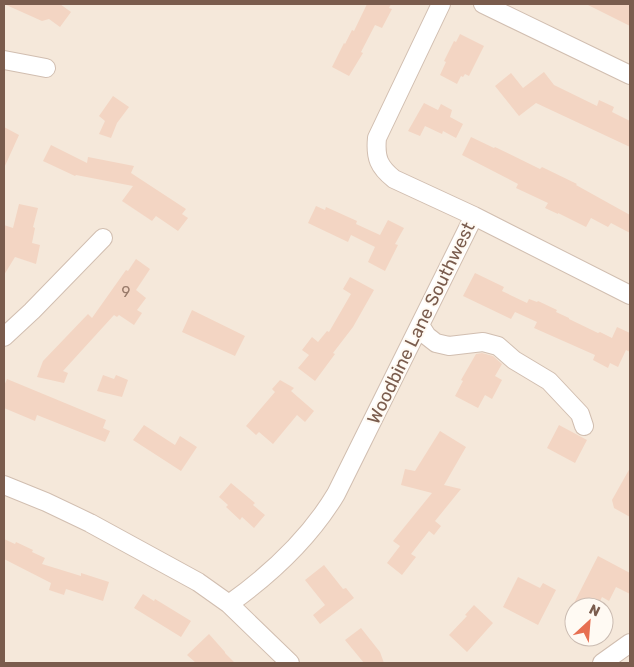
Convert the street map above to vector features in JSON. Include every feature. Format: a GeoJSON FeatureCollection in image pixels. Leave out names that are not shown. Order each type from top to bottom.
{"type":"FeatureCollection","features":[{"type":"Feature","properties":{"kind":"street","name":"Woodbine Lane Southwest"},"geometry":{"type":"LineString","coordinates":[[229,604],[252,588],[303,540],[325,512],[336,494],[474,216],[394,179],[384,171],[376,151],[377,138],[441,4]]}},
{"type":"Feature","properties":{"kind":"street"},"geometry":{"type":"LineString","coordinates":[[483,4],[630,75]]}},
{"type":"Feature","properties":{"kind":"street"},"geometry":{"type":"LineString","coordinates":[[4,60],[46,68]]}},
{"type":"Feature","properties":{"kind":"street"},"geometry":{"type":"LineString","coordinates":[[474,216],[630,295]]}},
{"type":"Feature","properties":{"kind":"street"},"geometry":{"type":"LineString","coordinates":[[4,337],[103,238]]}},
{"type":"Feature","properties":{"kind":"street"},"geometry":{"type":"LineString","coordinates":[[420,325],[427,336],[436,343],[443,345],[483,342],[498,346],[514,360],[548,382],[580,414],[584,426]]}},
{"type":"Feature","properties":{"kind":"street"},"geometry":{"type":"LineString","coordinates":[[4,485],[90,523],[198,582],[229,604],[290,663]]}},
{"type":"Feature","properties":{"kind":"street"},"geometry":{"type":"LineString","coordinates":[[602,663],[630,643]]}},
{"type":"Feature","properties":{"kind":"shaded area"},"geometry":{"type":"Polygon","coordinates":[[[4,4],[630,4],[630,663],[4,663],[4,4]]]}},
{"type":"Feature","properties":{"kind":"building"},"geometry":{"type":"Polygon","coordinates":[[[4,4],[60,4],[71,12],[60,27],[49,19],[42,21],[4,4]]]}},
{"type":"Feature","properties":{"kind":"building"},"geometry":{"type":"Polygon","coordinates":[[[367,4],[391,4],[389,8],[392,9],[382,28],[375,25],[361,52],[363,53],[349,76],[332,67],[344,43],[352,30],[354,31],[367,4]]]}},
{"type":"Feature","properties":{"kind":"building"},"geometry":{"type":"Polygon","coordinates":[[[586,4],[630,4],[630,26],[586,4]]]}},
{"type":"Feature","properties":{"kind":"building"},"geometry":{"type":"Polygon","coordinates":[[[460,34],[484,46],[469,76],[465,74],[463,77],[461,76],[457,84],[440,75],[446,62],[444,61],[454,41],[456,42],[460,34]]]}},
{"type":"Feature","properties":{"kind":"building"},"geometry":{"type":"Polygon","coordinates":[[[544,72],[554,85],[597,106],[599,100],[614,107],[612,112],[630,121],[630,147],[536,103],[519,116],[495,86],[511,73],[523,88],[544,72]]]}},
{"type":"Feature","properties":{"kind":"building"},"geometry":{"type":"Polygon","coordinates":[[[113,96],[129,107],[117,123],[111,138],[99,134],[105,121],[99,116],[113,96]]]}},
{"type":"Feature","properties":{"kind":"building"},"geometry":{"type":"Polygon","coordinates":[[[424,103],[438,110],[441,104],[452,110],[450,117],[463,124],[456,138],[443,131],[442,134],[425,126],[420,136],[408,131],[424,103]]]}},
{"type":"Feature","properties":{"kind":"building"},"geometry":{"type":"Polygon","coordinates":[[[4,127],[19,135],[4,168],[4,127]]]}},
{"type":"Feature","properties":{"kind":"building"},"geometry":{"type":"Polygon","coordinates":[[[471,137],[577,184],[630,215],[630,233],[611,223],[608,227],[591,218],[586,227],[545,208],[548,203],[516,188],[518,184],[462,155],[471,137]]]}},
{"type":"Feature","properties":{"kind":"building"},"geometry":{"type":"Polygon","coordinates":[[[51,145],[87,163],[88,157],[134,166],[131,173],[186,209],[182,214],[188,218],[178,231],[156,216],[152,221],[122,201],[133,186],[75,176],[43,161],[51,145]]]}},
{"type":"Feature","properties":{"kind":"building"},"geometry":{"type":"Polygon","coordinates":[[[19,204],[38,208],[33,227],[35,228],[32,243],[40,245],[36,264],[15,257],[4,275],[4,225],[13,228],[19,204]]]}},
{"type":"Feature","properties":{"kind":"building"},"geometry":{"type":"Polygon","coordinates":[[[316,206],[325,210],[326,207],[357,221],[356,224],[380,235],[388,220],[404,228],[395,244],[398,245],[385,271],[368,262],[375,247],[351,235],[348,242],[308,223],[316,206]]]}},
{"type":"Feature","properties":{"kind":"building"},"geometry":{"type":"Polygon","coordinates":[[[136,259],[150,269],[136,290],[146,298],[137,310],[142,313],[134,325],[119,315],[117,317],[114,315],[63,371],[68,373],[64,383],[37,377],[43,361],[88,314],[92,318],[136,259]]]}},
{"type":"Feature","properties":{"kind":"building"},"geometry":{"type":"Polygon","coordinates":[[[475,273],[504,287],[502,291],[527,303],[529,299],[538,301],[598,333],[600,332],[612,338],[617,327],[630,333],[630,352],[626,350],[618,367],[610,363],[608,368],[593,360],[595,355],[534,328],[537,322],[515,312],[511,319],[463,296],[475,273]]]}},
{"type":"Feature","properties":{"kind":"building"},"geometry":{"type":"Polygon","coordinates":[[[350,277],[374,290],[353,327],[315,381],[298,368],[309,355],[302,350],[312,337],[318,342],[327,331],[329,332],[351,294],[343,289],[350,277]]]}},
{"type":"Feature","properties":{"kind":"building"},"geometry":{"type":"Polygon","coordinates":[[[192,310],[245,336],[235,356],[182,332],[192,310]]]}},
{"type":"Feature","properties":{"kind":"building"},"geometry":{"type":"Polygon","coordinates":[[[482,353],[493,356],[502,364],[495,376],[502,380],[492,399],[485,395],[478,408],[455,396],[463,381],[461,380],[476,354],[482,353]]]}},
{"type":"Feature","properties":{"kind":"building"},"geometry":{"type":"Polygon","coordinates":[[[103,375],[114,379],[116,375],[128,380],[122,397],[97,391],[103,375]]]}},
{"type":"Feature","properties":{"kind":"building"},"geometry":{"type":"Polygon","coordinates":[[[7,379],[106,420],[103,428],[110,431],[105,442],[37,415],[35,421],[4,408],[4,386],[7,379]]]}},
{"type":"Feature","properties":{"kind":"building"},"geometry":{"type":"Polygon","coordinates":[[[280,380],[294,388],[291,391],[314,411],[305,422],[297,415],[273,444],[259,432],[256,435],[246,426],[275,392],[272,389],[280,380]]]}},
{"type":"Feature","properties":{"kind":"building"},"geometry":{"type":"Polygon","coordinates":[[[144,425],[175,445],[180,436],[197,447],[181,471],[133,440],[144,425]]]}},
{"type":"Feature","properties":{"kind":"building"},"geometry":{"type":"Polygon","coordinates":[[[559,425],[587,440],[575,463],[547,448],[559,425]]]}},
{"type":"Feature","properties":{"kind":"building"},"geometry":{"type":"Polygon","coordinates":[[[440,431],[466,447],[444,485],[461,489],[435,521],[441,526],[434,535],[429,531],[411,554],[416,557],[402,575],[387,563],[400,546],[393,541],[432,493],[401,485],[405,469],[415,471],[440,431]]]}},
{"type":"Feature","properties":{"kind":"building"},"geometry":{"type":"Polygon","coordinates":[[[630,468],[630,517],[614,508],[612,500],[630,468]]]}},
{"type":"Feature","properties":{"kind":"building"},"geometry":{"type":"Polygon","coordinates":[[[231,483],[255,503],[253,505],[265,515],[254,528],[242,517],[240,520],[226,507],[228,505],[219,497],[231,483]]]}},
{"type":"Feature","properties":{"kind":"building"},"geometry":{"type":"Polygon","coordinates":[[[4,539],[33,550],[32,552],[45,558],[42,564],[109,582],[103,601],[66,589],[64,595],[49,590],[51,583],[4,559],[4,539]]]}},
{"type":"Feature","properties":{"kind":"building"},"geometry":{"type":"Polygon","coordinates":[[[598,556],[630,573],[630,594],[616,587],[611,597],[577,597],[598,556]]]}},
{"type":"Feature","properties":{"kind":"building"},"geometry":{"type":"Polygon","coordinates":[[[324,565],[343,589],[346,588],[354,598],[320,624],[313,615],[325,605],[305,580],[324,565]]]}},
{"type":"Feature","properties":{"kind":"building"},"geometry":{"type":"Polygon","coordinates":[[[518,577],[540,588],[543,583],[556,590],[538,625],[503,607],[518,577]]]}},
{"type":"Feature","properties":{"kind":"building"},"geometry":{"type":"Polygon","coordinates":[[[143,594],[154,601],[155,599],[191,621],[181,637],[134,608],[143,594]]]}},
{"type":"Feature","properties":{"kind":"building"},"geometry":{"type":"Polygon","coordinates":[[[474,605],[493,623],[467,652],[449,635],[467,616],[465,615],[474,605]]]}},
{"type":"Feature","properties":{"kind":"building"},"geometry":{"type":"Polygon","coordinates":[[[361,628],[380,652],[384,663],[364,663],[345,640],[361,628]]]}},
{"type":"Feature","properties":{"kind":"building"},"geometry":{"type":"Polygon","coordinates":[[[209,634],[235,663],[196,663],[187,655],[209,634]]]}}]}
